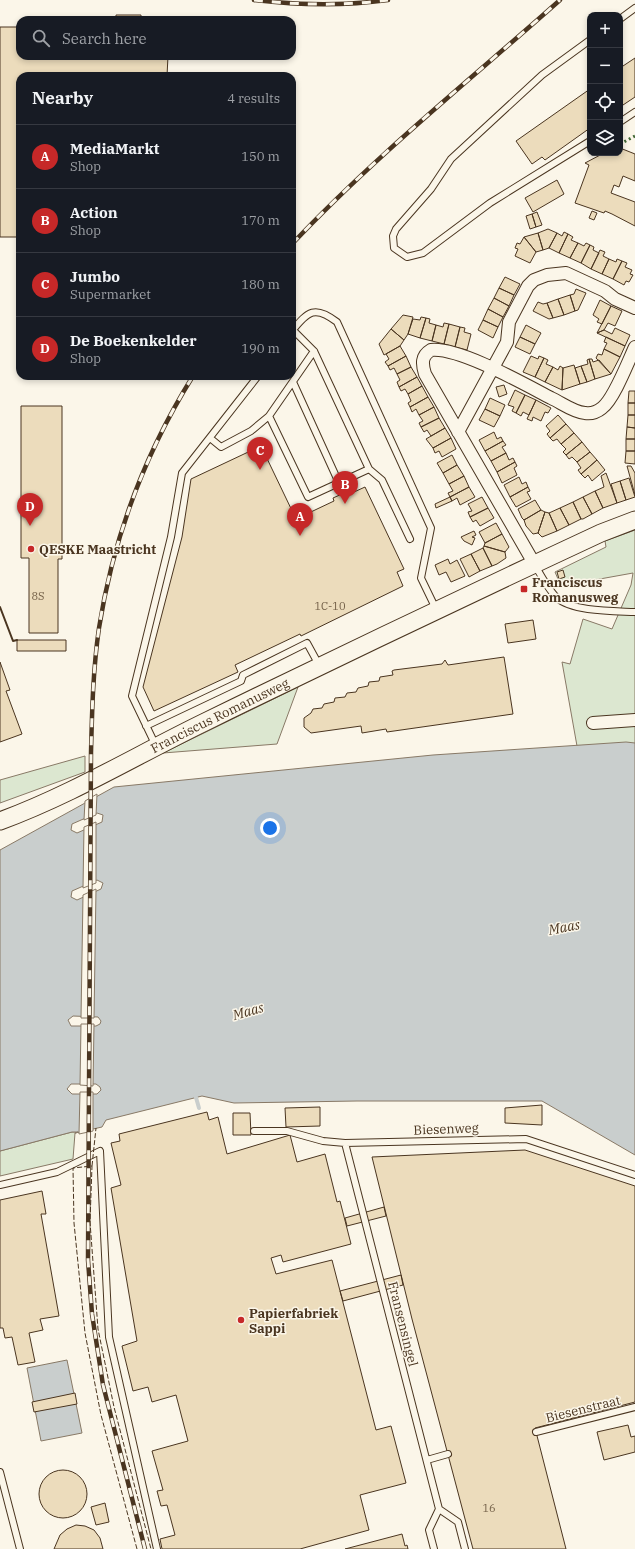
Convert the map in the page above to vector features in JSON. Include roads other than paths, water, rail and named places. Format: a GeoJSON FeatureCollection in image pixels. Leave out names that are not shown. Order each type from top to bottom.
{"type":"FeatureCollection","features":[{"type":"Feature","properties":{"kind":"street"},"geometry":{"type":"LineString","coordinates":[[458,432],[507,342],[509,322],[528,286],[540,277],[566,273],[605,291],[615,299],[635,308]]}},
{"type":"Feature","properties":{"kind":"street"},"geometry":{"type":"LineString","coordinates":[[535,565],[425,374],[422,362],[424,357],[431,350],[443,350],[494,368],[570,407],[590,413],[602,409],[609,400],[635,347]]}},
{"type":"Feature","properties":{"kind":"street","name":"Franciscus Romanusweg"},"geometry":{"type":"LineString","coordinates":[[0,821],[46,803],[156,746],[320,666],[601,533],[635,520]]}},
{"type":"Feature","properties":{"kind":"street"},"geometry":{"type":"LineString","coordinates":[[593,723],[635,720]]}},
{"type":"Feature","properties":{"kind":"lane"},"geometry":{"type":"LineString","coordinates":[[623,17],[635,8]]}},
{"type":"Feature","properties":{"kind":"lane"},"geometry":{"type":"LineString","coordinates":[[587,42],[542,75],[451,159],[431,189],[396,230],[393,236],[394,248],[407,257],[423,253],[490,203],[587,143]]}},
{"type":"Feature","properties":{"kind":"lane"},"geometry":{"type":"LineString","coordinates":[[623,120],[635,112]]}},
{"type":"Feature","properties":{"kind":"lane"},"geometry":{"type":"LineString","coordinates":[[296,326],[301,319],[310,312],[318,311],[327,314],[337,322],[431,528],[421,578],[437,611]]}},
{"type":"Feature","properties":{"kind":"lane"},"geometry":{"type":"LineString","coordinates":[[296,333],[314,351],[369,469],[382,480],[410,539]]}},
{"type":"Feature","properties":{"kind":"lane"},"geometry":{"type":"LineString","coordinates":[[296,378],[314,351]]}},
{"type":"Feature","properties":{"kind":"lane"},"geometry":{"type":"LineString","coordinates":[[156,746],[132,696],[171,537],[182,473],[255,380]]}},
{"type":"Feature","properties":{"kind":"lane"},"geometry":{"type":"LineString","coordinates":[[210,438],[221,447],[251,431],[269,416],[293,382]]}},
{"type":"Feature","properties":{"kind":"lane"},"geometry":{"type":"LineString","coordinates":[[293,382],[339,483]]}},
{"type":"Feature","properties":{"kind":"lane"},"geometry":{"type":"LineString","coordinates":[[269,416],[308,497],[369,469]]}},
{"type":"Feature","properties":{"kind":"lane"},"geometry":{"type":"LineString","coordinates":[[535,565],[552,592],[559,599],[572,606],[635,612]]}},
{"type":"Feature","properties":{"kind":"lane"},"geometry":{"type":"LineString","coordinates":[[146,726],[241,681],[243,675],[308,643],[320,666]]}},
{"type":"Feature","properties":{"kind":"lane","name":"Biesenweg"},"geometry":{"type":"LineString","coordinates":[[254,1131],[291,1131],[323,1141],[345,1143],[526,1139],[635,1174]]}},
{"type":"Feature","properties":{"kind":"lane","name":"Fransensingel"},"geometry":{"type":"LineString","coordinates":[[345,1143],[439,1509]]}},
{"type":"Feature","properties":{"kind":"lane"},"geometry":{"type":"LineString","coordinates":[[0,1185],[57,1172],[100,1151],[109,1337],[157,1549]]}},
{"type":"Feature","properties":{"kind":"lane","name":"Biesenstraat"},"geometry":{"type":"LineString","coordinates":[[536,1432],[635,1407]]}},
{"type":"Feature","properties":{"kind":"lane"},"geometry":{"type":"LineString","coordinates":[[427,1460],[448,1454]]}},
{"type":"Feature","properties":{"kind":"lane"},"geometry":{"type":"LineString","coordinates":[[0,1472],[20,1549]]}},
{"type":"Feature","properties":{"kind":"lane"},"geometry":{"type":"LineString","coordinates":[[434,1549],[429,1530],[439,1509],[458,1522],[465,1549]]}},
{"type":"Feature","properties":{"kind":"water","name":"Maas"},"geometry":{"type":"Polygon","coordinates":[[[626,742],[635,743],[635,1155],[542,1101],[357,1101],[234,1103],[202,1096],[106,1120],[102,1127],[75,1133],[78,1132],[72,1132],[0,1151],[0,850],[114,787],[433,755],[626,742]],[[97,813],[72,824],[71,830],[77,833],[102,822],[103,815],[97,813]],[[97,880],[72,891],[71,897],[77,900],[101,889],[103,883],[97,880]],[[73,1016],[68,1020],[71,1026],[96,1026],[100,1024],[101,1021],[98,1017],[73,1016]],[[71,1084],[67,1089],[72,1094],[97,1094],[101,1090],[96,1084],[71,1084]]]}},
{"type":"Feature","properties":{"kind":"water"},"geometry":{"type":"Polygon","coordinates":[[[67,1360],[82,1433],[41,1441],[27,1368],[67,1360]]]}},
{"type":"Feature","properties":{"kind":"waterway"},"geometry":{"type":"LineString","coordinates":[[195,1094],[199,1108]]}},
{"type":"Feature","properties":{"kind":"railway"},"geometry":{"type":"LineString","coordinates":[[254,0],[321,4],[388,0]]}},
{"type":"Feature","properties":{"kind":"railway"},"geometry":{"type":"LineString","coordinates":[[296,240],[356,180],[390,149],[560,0]]}},
{"type":"Feature","properties":{"kind":"railway"},"geometry":{"type":"LineString","coordinates":[[145,1549],[103,1385],[92,1314],[88,1260],[92,706],[95,659],[99,628],[105,595],[122,529],[133,498],[160,435],[191,380]]}},
{"type":"Feature","properties":{"kind":"place","name":"Jumbo"},"geometry":{"type":"Point","coordinates":[260,470]}},
{"type":"Feature","properties":{"kind":"place","name":"Action"},"geometry":{"type":"Point","coordinates":[345,504]}},
{"type":"Feature","properties":{"kind":"place","name":"De Boekenkelder"},"geometry":{"type":"Point","coordinates":[30,526]}},
{"type":"Feature","properties":{"kind":"place","name":"MediaMarkt"},"geometry":{"type":"Point","coordinates":[300,536]}},
{"type":"Feature","properties":{"kind":"place","name":"QESKE Maastricht"},"geometry":{"type":"Point","coordinates":[31,549]}},
{"type":"Feature","properties":{"kind":"place","name":"Franciscus Romanusweg"},"geometry":{"type":"Point","coordinates":[524,589]}},
{"type":"Feature","properties":{"kind":"place","name":"Papierfabriek Sappi"},"geometry":{"type":"Point","coordinates":[241,1320]}}]}
